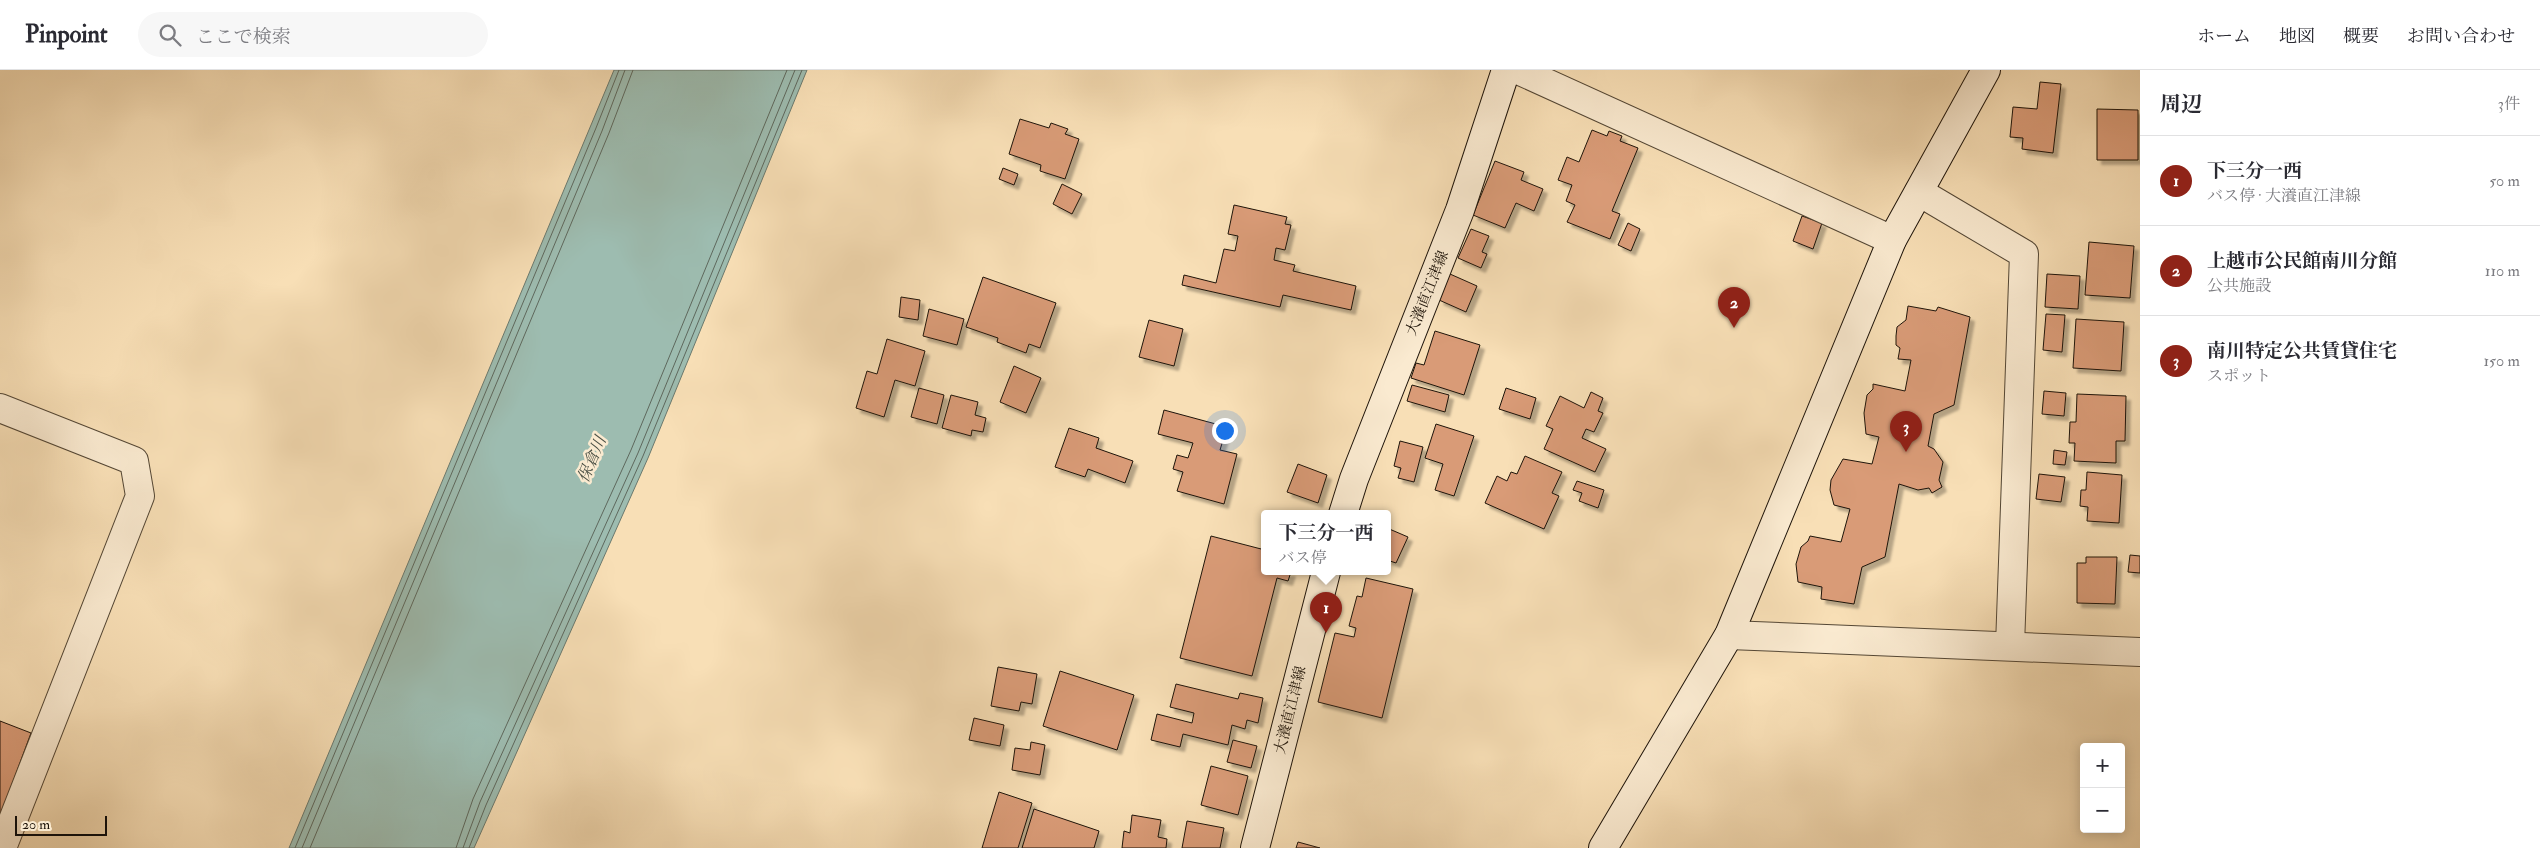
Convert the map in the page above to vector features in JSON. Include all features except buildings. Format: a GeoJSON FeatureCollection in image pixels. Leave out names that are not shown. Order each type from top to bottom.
{"type":"FeatureCollection","features":[{"type":"Feature","properties":{"kind":"street","name":"大瀁直江津線"},"geometry":{"type":"LineString","coordinates":[[1344,510],[1354,479],[1460,210],[1506,70]]}},
{"type":"Feature","properties":{"kind":"street"},"geometry":{"type":"LineString","coordinates":[[1518,70],[1892,240]]}},
{"type":"Feature","properties":{"kind":"street"},"geometry":{"type":"LineString","coordinates":[[1603,848],[1729,635],[1892,240],[1986,70]]}},
{"type":"Feature","properties":{"kind":"street"},"geometry":{"type":"LineString","coordinates":[[1919,192],[2024,254],[2010,646]]}},
{"type":"Feature","properties":{"kind":"street"},"geometry":{"type":"LineString","coordinates":[[0,408],[134,461],[140,496],[2,848]]}},
{"type":"Feature","properties":{"kind":"street","name":"大瀁直江津線"},"geometry":{"type":"LineString","coordinates":[[1255,848],[1325,575]]}},
{"type":"Feature","properties":{"kind":"street"},"geometry":{"type":"LineString","coordinates":[[1729,635],[2140,652]]}},
{"type":"Feature","properties":{"kind":"water","name":"保倉川"},"geometry":{"type":"Polygon","coordinates":[[[614,70],[807,70],[648,458],[474,848],[289,848],[614,70]]]}},
{"type":"Feature","properties":{"kind":"place","name":"上越市公民館南川分館"},"geometry":{"type":"Point","coordinates":[1734,328]}},
{"type":"Feature","properties":{"kind":"place","name":"南川特定公共賃貸住宅"},"geometry":{"type":"Point","coordinates":[1906,452]}},
{"type":"Feature","properties":{"kind":"place","name":"下三分一西"},"geometry":{"type":"Point","coordinates":[1326,633]}}]}
